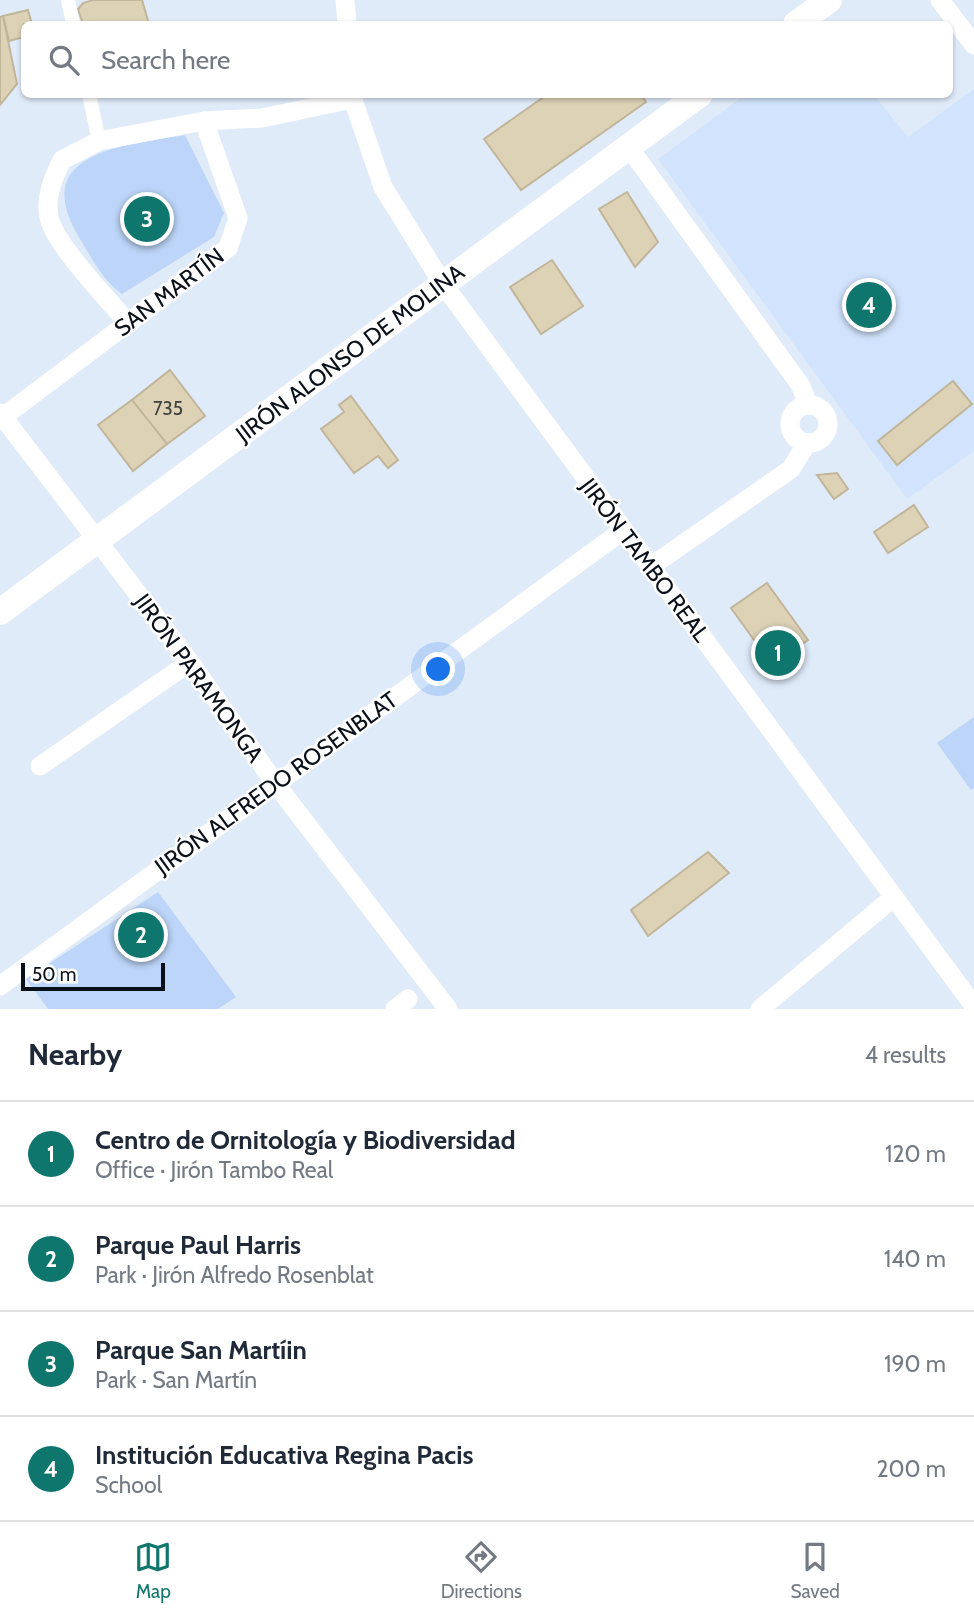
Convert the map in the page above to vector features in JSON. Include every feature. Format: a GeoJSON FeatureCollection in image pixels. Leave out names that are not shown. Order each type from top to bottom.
{"type":"FeatureCollection","features":[{"type":"Feature","properties":{"kind":"main road","name":"JIRÓN ALONSO DE MOLINA"},"geometry":{"type":"LineString","coordinates":[[0,612],[694,98]]}},
{"type":"Feature","properties":{"kind":"street"},"geometry":{"type":"LineString","coordinates":[[68,0],[72,21]]}},
{"type":"Feature","properties":{"kind":"street"},"geometry":{"type":"LineString","coordinates":[[345,0],[347,21]]}},
{"type":"Feature","properties":{"kind":"street"},"geometry":{"type":"LineString","coordinates":[[940,0],[974,45]]}},
{"type":"Feature","properties":{"kind":"street"},"geometry":{"type":"LineString","coordinates":[[90,98],[99,141]]}},
{"type":"Feature","properties":{"kind":"street"},"geometry":{"type":"LineString","coordinates":[[128,323],[64,246],[49,221],[47,203],[62,160],[99,141],[204,121],[262,118],[348,98]]}},
{"type":"Feature","properties":{"kind":"street","name":"JIRÓN TAMBO REAL"},"geometry":{"type":"LineString","coordinates":[[352,98],[383,187],[443,284],[622,531],[974,1006]]}},
{"type":"Feature","properties":{"kind":"street","name":"SAN MARTÍN"},"geometry":{"type":"LineString","coordinates":[[1,415],[228,248],[239,218],[204,121]]}},
{"type":"Feature","properties":{"kind":"street"},"geometry":{"type":"LineString","coordinates":[[628,146],[801,386],[808,405],[792,413],[790,426],[796,438],[807,443],[791,469],[650,567]]}},
{"type":"Feature","properties":{"kind":"street","name":"JIRÓN PARAMONGA"},"geometry":{"type":"LineString","coordinates":[[1,415],[99,540],[190,662],[275,783],[449,1009]]}},
{"type":"Feature","properties":{"kind":"street","name":"JIRÓN ALFREDO ROSENBLAT"},"geometry":{"type":"LineString","coordinates":[[0,986],[622,531]]}},
{"type":"Feature","properties":{"kind":"street"},"geometry":{"type":"LineString","coordinates":[[40,766],[190,662]]}},
{"type":"Feature","properties":{"kind":"street"},"geometry":{"type":"LineString","coordinates":[[760,1009],[894,897]]}},
{"type":"Feature","properties":{"kind":"shaded area"},"geometry":{"type":"Polygon","coordinates":[[[974,89],[974,451],[907,499],[658,159],[741,98],[876,98],[908,137],[974,89]]]}},
{"type":"Feature","properties":{"kind":"shaded area"},"geometry":{"type":"Polygon","coordinates":[[[185,135],[224,213],[214,237],[122,294],[104,276],[80,239],[67,210],[65,187],[74,170],[90,158],[111,149],[185,135]]]}},
{"type":"Feature","properties":{"kind":"shaded area"},"geometry":{"type":"Polygon","coordinates":[[[974,717],[974,788],[971,790],[937,743],[974,717]]]}},
{"type":"Feature","properties":{"kind":"shaded area"},"geometry":{"type":"Polygon","coordinates":[[[158,892],[236,997],[218,1009],[48,1009],[26,979],[158,892]]]}},
{"type":"Feature","properties":{"kind":"building"},"geometry":{"type":"Polygon","coordinates":[[[93,0],[142,0],[148,21],[82,21],[78,9],[83,3],[93,0]]]}},
{"type":"Feature","properties":{"kind":"building"},"geometry":{"type":"Polygon","coordinates":[[[28,10],[31,21],[21,21],[21,38],[9,41],[3,16],[28,10]]]}},
{"type":"Feature","properties":{"kind":"building"},"geometry":{"type":"Polygon","coordinates":[[[3,16],[17,84],[0,105],[0,17],[3,16]]]}},
{"type":"Feature","properties":{"kind":"building"},"geometry":{"type":"Polygon","coordinates":[[[542,98],[644,98],[646,102],[521,190],[484,139],[542,98]]]}},
{"type":"Feature","properties":{"kind":"building"},"geometry":{"type":"Polygon","coordinates":[[[627,192],[658,242],[635,267],[599,209],[627,192]]]}},
{"type":"Feature","properties":{"kind":"building"},"geometry":{"type":"Polygon","coordinates":[[[552,260],[583,306],[541,334],[510,287],[552,260]]]}},
{"type":"Feature","properties":{"kind":"building"},"geometry":{"type":"Polygon","coordinates":[[[170,370],[205,416],[167,444],[132,400],[170,370]]]}},
{"type":"Feature","properties":{"kind":"building"},"geometry":{"type":"Polygon","coordinates":[[[953,381],[972,404],[897,465],[878,441],[953,381]]]}},
{"type":"Feature","properties":{"kind":"building"},"geometry":{"type":"Polygon","coordinates":[[[351,396],[398,460],[388,468],[378,456],[354,473],[321,429],[344,412],[339,405],[351,396]]]}},
{"type":"Feature","properties":{"kind":"building"},"geometry":{"type":"Polygon","coordinates":[[[132,400],[167,444],[133,471],[98,425],[132,400]]]}},
{"type":"Feature","properties":{"kind":"building"},"geometry":{"type":"Polygon","coordinates":[[[837,473],[848,489],[834,499],[817,475],[837,473]]]}},
{"type":"Feature","properties":{"kind":"building"},"geometry":{"type":"Polygon","coordinates":[[[914,505],[928,527],[888,553],[874,532],[914,505]]]}},
{"type":"Feature","properties":{"kind":"building"},"geometry":{"type":"Polygon","coordinates":[[[767,583],[808,640],[772,665],[731,608],[767,583]]]}},
{"type":"Feature","properties":{"kind":"building"},"geometry":{"type":"Polygon","coordinates":[[[708,852],[729,873],[648,936],[631,910],[708,852]]]}},
{"type":"Feature","properties":{"kind":"place","name":"Parque San Martíin"},"geometry":{"type":"Point","coordinates":[147,219]}},
{"type":"Feature","properties":{"kind":"place","name":"Institución Educativa Regina Pacis"},"geometry":{"type":"Point","coordinates":[869,305]}},
{"type":"Feature","properties":{"kind":"place","name":"Centro de Ornitología y Biodiversidad"},"geometry":{"type":"Point","coordinates":[778,653]}},
{"type":"Feature","properties":{"kind":"place","name":"Parque Paul Harris"},"geometry":{"type":"Point","coordinates":[141,935]}}]}
